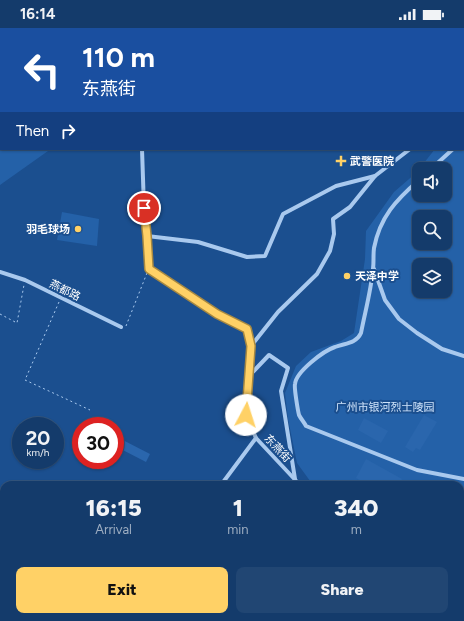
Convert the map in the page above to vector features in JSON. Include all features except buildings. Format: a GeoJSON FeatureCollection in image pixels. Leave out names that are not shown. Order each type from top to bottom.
{"type":"FeatureCollection","features":[{"type":"Feature","properties":{"kind":"street"},"geometry":{"type":"LineString","coordinates":[[142,150],[144,208],[149,269]]}},
{"type":"Feature","properties":{"kind":"street"},"geometry":{"type":"LineString","coordinates":[[251,346],[278,312],[316,274],[330,251],[334,234],[333,219],[350,207],[375,176],[409,150]]}},
{"type":"Feature","properties":{"kind":"street"},"geometry":{"type":"LineString","coordinates":[[439,162],[452,150]]}},
{"type":"Feature","properties":{"kind":"street"},"geometry":{"type":"LineString","coordinates":[[147,236],[198,242],[247,257],[265,256],[283,214],[336,186],[375,176]]}},
{"type":"Feature","properties":{"kind":"street"},"geometry":{"type":"LineString","coordinates":[[412,186],[398,199],[382,222],[374,249],[373,269],[361,333],[358,339],[354,342],[333,347],[312,360],[302,370],[295,384],[299,415],[306,426],[417,470],[464,479]]}},
{"type":"Feature","properties":{"kind":"street","name":"东燕街"},"geometry":{"type":"LineString","coordinates":[[149,269],[217,314],[247,329],[251,346],[246,415],[256,438],[295,479]]}},
{"type":"Feature","properties":{"kind":"street"},"geometry":{"type":"LineString","coordinates":[[373,269],[385,300],[399,319],[442,349],[464,356]]}},
{"type":"Feature","properties":{"kind":"street","name":"燕都路"},"geometry":{"type":"LineString","coordinates":[[0,272],[25,280],[123,328]]}},
{"type":"Feature","properties":{"kind":"street"},"geometry":{"type":"LineString","coordinates":[[249,377],[268,355],[288,368],[282,391],[295,479]]}},
{"type":"Feature","properties":{"kind":"street"},"geometry":{"type":"LineString","coordinates":[[224,481],[256,438]]}},
{"type":"Feature","properties":{"kind":"path"},"geometry":{"type":"LineString","coordinates":[[123,328],[149,269]]}},
{"type":"Feature","properties":{"kind":"path"},"geometry":{"type":"LineString","coordinates":[[0,314],[17,323],[25,280]]}},
{"type":"Feature","properties":{"kind":"path"},"geometry":{"type":"LineString","coordinates":[[61,298],[25,380],[90,410]]}},
{"type":"Feature","properties":{"kind":"green space"},"geometry":{"type":"Polygon","coordinates":[[[0,150],[48,150],[48,151],[0,185],[0,150]]]}},
{"type":"Feature","properties":{"kind":"green space","name":"广州市银河烈士陵园"},"geometry":{"type":"Polygon","coordinates":[[[434,150],[464,150],[464,481],[310,481],[297,463],[288,419],[285,393],[296,366],[311,352],[341,341],[354,333],[365,259],[366,231],[394,192],[412,176],[412,202],[452,202],[452,162],[425,162],[434,150]]]}},
{"type":"Feature","properties":{"kind":"green space","name":"羽毛球场"},"geometry":{"type":"Polygon","coordinates":[[[62,212],[99,219],[97,246],[57,240],[62,212]]]}},
{"type":"Feature","properties":{"kind":"place","name":"武警医院"},"geometry":{"type":"Point","coordinates":[341,161]}},
{"type":"Feature","properties":{"kind":"place","name":"羽毛球场"},"geometry":{"type":"Point","coordinates":[78,229]}},
{"type":"Feature","properties":{"kind":"place","name":"天泽中学"},"geometry":{"type":"Point","coordinates":[347,276]}},
{"type":"Feature","properties":{"kind":"route"},"geometry":{"type":"LineString","coordinates":[[144,208],[149,269],[217,314],[247,329],[251,346],[246,415]]}}]}
